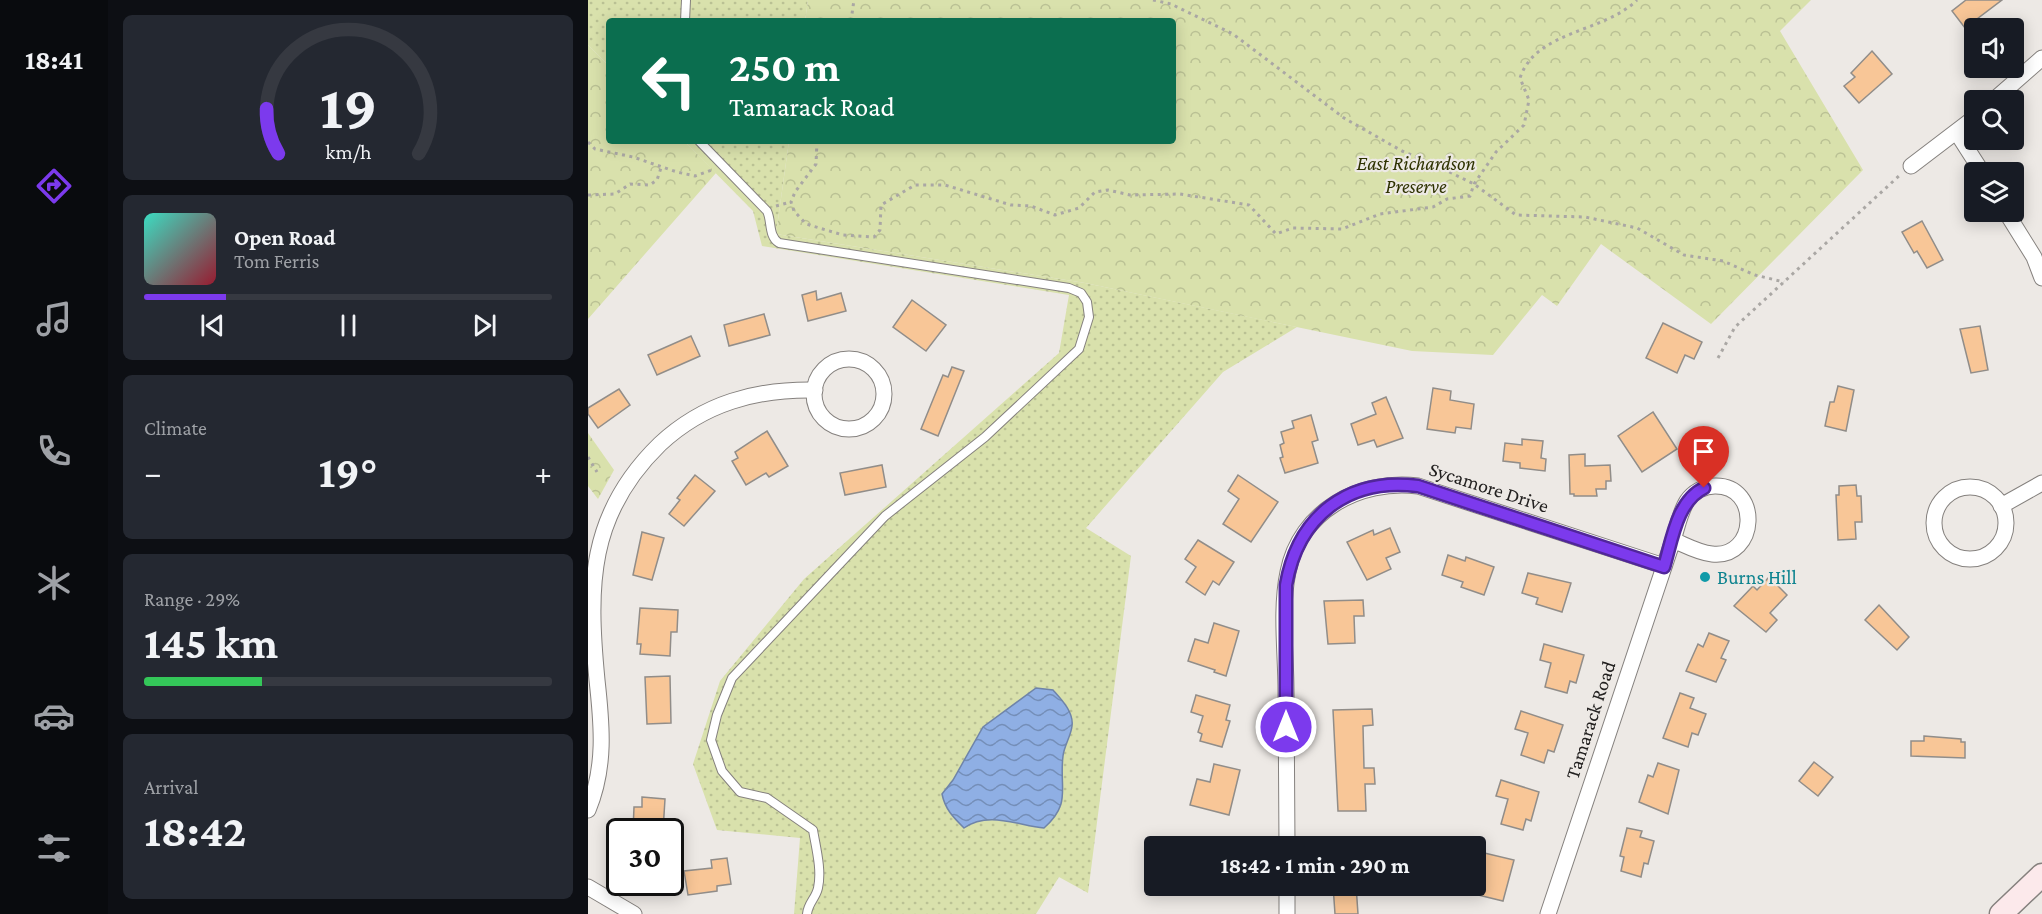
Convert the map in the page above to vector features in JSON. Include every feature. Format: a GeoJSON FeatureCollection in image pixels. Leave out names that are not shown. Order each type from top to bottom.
{"type":"FeatureCollection","features":[{"type":"Feature","properties":{"kind":"street"},"geometry":{"type":"LineString","coordinates":[[2005,90],[2042,58]]}},
{"type":"Feature","properties":{"kind":"street"},"geometry":{"type":"LineString","coordinates":[[1911,166],[1964,127]]}},
{"type":"Feature","properties":{"kind":"street"},"geometry":{"type":"LineString","coordinates":[[1957,133],[1976,162]]}},
{"type":"Feature","properties":{"kind":"street"},"geometry":{"type":"LineString","coordinates":[[2012,222],[2034,256],[2042,278]]}},
{"type":"Feature","properties":{"kind":"street"},"geometry":{"type":"LineString","coordinates":[[852,359],[872,368],[881,380],[884,395],[881,410],[872,421],[858,428],[843,429],[824,418],[816,405],[815,390],[820,376],[830,365],[852,359]]}},
{"type":"Feature","properties":{"kind":"street"},"geometry":{"type":"LineString","coordinates":[[588,810],[600,772],[602,735],[592,630],[591,586],[600,541],[617,500],[650,454],[677,430],[706,411],[753,394],[787,390],[815,390]]}},
{"type":"Feature","properties":{"kind":"street"},"geometry":{"type":"LineString","coordinates":[[2001,506],[2042,483]]}},
{"type":"Feature","properties":{"kind":"street","name":"Sycamore Drive"},"geometry":{"type":"LineString","coordinates":[[1287,836],[1286,585],[1299,541],[1313,522],[1330,506],[1343,497],[1372,486],[1387,484],[1418,486],[1664,567]]}},
{"type":"Feature","properties":{"kind":"street","name":"Tamarack Road"},"geometry":{"type":"LineString","coordinates":[[1548,914],[1672,540],[1687,501],[1704,488],[1718,486],[1732,490],[1746,506],[1749,527],[1743,540],[1733,550],[1712,554],[1672,540]]}},
{"type":"Feature","properties":{"kind":"street"},"geometry":{"type":"LineString","coordinates":[[1974,488],[1994,497],[2001,506],[2005,518],[2005,531],[2000,542],[1984,556],[1969,560],[1956,557],[1938,541],[1934,519],[1944,499],[1953,492],[1974,488]]}},
{"type":"Feature","properties":{"kind":"street"},"geometry":{"type":"LineString","coordinates":[[2001,914],[2042,875]]}},
{"type":"Feature","properties":{"kind":"street"},"geometry":{"type":"LineString","coordinates":[[588,887],[634,914]]}},
{"type":"Feature","properties":{"kind":"street"},"geometry":{"type":"LineString","coordinates":[[1287,896],[1287,914]]}},
{"type":"Feature","properties":{"kind":"lane"},"geometry":{"type":"LineString","coordinates":[[685,18],[686,0]]}},
{"type":"Feature","properties":{"kind":"lane"},"geometry":{"type":"LineString","coordinates":[[702,144],[767,211],[771,219],[771,231],[779,243],[1069,288],[1081,293],[1087,302],[1089,317],[1079,349],[1070,359],[1027,396],[985,437],[885,516],[732,678],[717,715],[711,740],[722,771],[740,792],[767,798],[813,830],[817,853],[818,890],[808,904],[807,914]]}},
{"type":"Feature","properties":{"kind":"path"},"geometry":{"type":"LineString","coordinates":[[852,18],[855,0]]}},
{"type":"Feature","properties":{"kind":"path"},"geometry":{"type":"LineString","coordinates":[[1154,0],[1171,4],[1233,34],[1273,62],[1311,95],[1357,126],[1402,152],[1424,159],[1474,184],[1516,215],[1585,217],[1637,228],[1684,255],[1723,261],[1755,275],[1784,282]]}},
{"type":"Feature","properties":{"kind":"path"},"geometry":{"type":"LineString","coordinates":[[817,144],[816,164],[795,192],[791,202],[794,211],[806,224],[843,235],[874,237],[880,230],[881,205],[915,185],[945,185],[1056,215],[1080,208],[1095,192],[1130,195],[1191,195],[1249,205],[1276,234],[1293,228],[1342,229],[1380,214],[1433,207],[1447,199],[1470,196],[1474,184],[1496,152],[1524,124],[1529,100],[1520,78],[1532,55],[1548,45],[1594,26],[1637,0]]}},
{"type":"Feature","properties":{"kind":"path"},"geometry":{"type":"LineString","coordinates":[[588,142],[595,149],[633,157],[661,168],[696,176],[722,167]]}},
{"type":"Feature","properties":{"kind":"path"},"geometry":{"type":"LineString","coordinates":[[1718,358],[1735,327],[1911,166]]}},
{"type":"Feature","properties":{"kind":"path"},"geometry":{"type":"LineString","coordinates":[[588,195],[615,194],[635,183],[650,185],[657,180],[661,168]]}},
{"type":"Feature","properties":{"kind":"path"},"geometry":{"type":"LineString","coordinates":[[767,211],[791,202]]}},
{"type":"Feature","properties":{"kind":"path"},"geometry":{"type":"LineString","coordinates":[[588,457],[597,472]]}},
{"type":"Feature","properties":{"kind":"green space"},"geometry":{"type":"Polygon","coordinates":[[[588,0],[808,0],[805,18],[606,18],[606,63],[588,45],[588,0]]]}},
{"type":"Feature","properties":{"kind":"green space","name":"East Richardson Preserve"},"geometry":{"type":"Polygon","coordinates":[[[808,0],[1811,0],[1780,31],[1863,170],[1711,324],[1601,244],[1557,306],[1542,295],[1493,355],[1412,351],[1085,283],[776,234],[789,144],[1176,144],[1176,18],[805,18],[808,0]]]}},
{"type":"Feature","properties":{"kind":"green space"},"geometry":{"type":"Polygon","coordinates":[[[588,45],[606,63],[606,144],[687,144],[716,173],[588,319],[588,45]]]}},
{"type":"Feature","properties":{"kind":"green space"},"geometry":{"type":"Polygon","coordinates":[[[687,144],[789,144],[776,234],[1085,283],[1297,327],[1223,372],[1086,528],[1131,556],[1088,893],[1059,877],[1036,914],[794,914],[800,838],[717,830],[693,764],[720,681],[804,579],[1059,353],[1069,295],[762,246],[753,211],[687,144]]]}},
{"type":"Feature","properties":{"kind":"green space"},"geometry":{"type":"Polygon","coordinates":[[[588,433],[614,470],[598,499],[588,486],[588,433]]]}},
{"type":"Feature","properties":{"kind":"water"},"geometry":{"type":"Polygon","coordinates":[[[1036,688],[1053,690],[1066,706],[1072,721],[1063,756],[1063,795],[1058,811],[1044,828],[1003,820],[983,820],[964,828],[947,808],[942,794],[953,780],[983,727],[1036,688]]]}},
{"type":"Feature","properties":{"kind":"building"},"geometry":{"type":"Polygon","coordinates":[[[1966,0],[2002,0],[1978,18],[1964,18],[1964,27],[1952,11],[1966,0]]]}},
{"type":"Feature","properties":{"kind":"building"},"geometry":{"type":"Polygon","coordinates":[[[1872,51],[1892,74],[1859,103],[1844,86],[1855,77],[1851,73],[1872,51]]]}},
{"type":"Feature","properties":{"kind":"building"},"geometry":{"type":"Polygon","coordinates":[[[1922,221],[1943,260],[1927,268],[1917,251],[1914,253],[1902,232],[1922,221]]]}},
{"type":"Feature","properties":{"kind":"building"},"geometry":{"type":"Polygon","coordinates":[[[816,291],[817,300],[841,293],[846,311],[808,321],[802,295],[816,291]]]}},
{"type":"Feature","properties":{"kind":"building"},"geometry":{"type":"Polygon","coordinates":[[[912,300],[946,325],[926,351],[893,327],[912,300]]]}},
{"type":"Feature","properties":{"kind":"building"},"geometry":{"type":"Polygon","coordinates":[[[764,314],[770,335],[729,346],[724,325],[764,314]]]}},
{"type":"Feature","properties":{"kind":"building"},"geometry":{"type":"Polygon","coordinates":[[[1663,323],[1702,342],[1694,359],[1685,355],[1677,373],[1646,358],[1663,323]]]}},
{"type":"Feature","properties":{"kind":"building"},"geometry":{"type":"Polygon","coordinates":[[[1980,326],[1988,370],[1971,373],[1960,329],[1980,326]]]}},
{"type":"Feature","properties":{"kind":"building"},"geometry":{"type":"Polygon","coordinates":[[[691,336],[700,356],[657,375],[648,355],[691,336]]]}},
{"type":"Feature","properties":{"kind":"building"},"geometry":{"type":"Polygon","coordinates":[[[952,367],[964,371],[938,436],[921,429],[943,375],[948,377],[952,367]]]}},
{"type":"Feature","properties":{"kind":"building"},"geometry":{"type":"Polygon","coordinates":[[[1838,386],[1854,390],[1846,431],[1825,426],[1830,402],[1834,402],[1838,386]]]}},
{"type":"Feature","properties":{"kind":"building"},"geometry":{"type":"Polygon","coordinates":[[[1433,388],[1451,391],[1450,400],[1474,404],[1471,429],[1456,427],[1455,433],[1427,429],[1433,388]]]}},
{"type":"Feature","properties":{"kind":"building"},"geometry":{"type":"Polygon","coordinates":[[[619,389],[630,405],[598,428],[588,414],[588,408],[619,389]]]}},
{"type":"Feature","properties":{"kind":"building"},"geometry":{"type":"Polygon","coordinates":[[[1386,397],[1403,438],[1377,447],[1374,440],[1358,445],[1351,424],[1376,414],[1372,403],[1386,397]]]}},
{"type":"Feature","properties":{"kind":"building"},"geometry":{"type":"Polygon","coordinates":[[[1653,412],[1677,449],[1642,472],[1618,436],[1653,412]]]}},
{"type":"Feature","properties":{"kind":"building"},"geometry":{"type":"Polygon","coordinates":[[[1311,415],[1318,440],[1312,442],[1318,463],[1285,473],[1280,458],[1283,457],[1280,445],[1284,443],[1281,432],[1294,428],[1292,421],[1311,415]]]}},
{"type":"Feature","properties":{"kind":"building"},"geometry":{"type":"Polygon","coordinates":[[[767,431],[788,466],[769,477],[766,473],[746,485],[732,461],[738,458],[735,452],[767,431]]]}},
{"type":"Feature","properties":{"kind":"building"},"geometry":{"type":"Polygon","coordinates":[[[1522,439],[1543,441],[1541,458],[1546,459],[1545,471],[1520,468],[1520,463],[1503,461],[1505,443],[1522,445],[1522,439]]]}},
{"type":"Feature","properties":{"kind":"building"},"geometry":{"type":"Polygon","coordinates":[[[1585,454],[1585,466],[1610,465],[1611,481],[1606,481],[1606,489],[1596,489],[1597,496],[1570,494],[1569,455],[1585,454]]]}},
{"type":"Feature","properties":{"kind":"building"},"geometry":{"type":"Polygon","coordinates":[[[882,465],[886,487],[845,495],[840,473],[882,465]]]}},
{"type":"Feature","properties":{"kind":"building"},"geometry":{"type":"Polygon","coordinates":[[[695,475],[715,491],[684,526],[669,514],[680,500],[677,498],[695,475]]]}},
{"type":"Feature","properties":{"kind":"building"},"geometry":{"type":"Polygon","coordinates":[[[1238,475],[1278,502],[1251,542],[1223,524],[1239,499],[1228,491],[1238,475]]]}},
{"type":"Feature","properties":{"kind":"building"},"geometry":{"type":"Polygon","coordinates":[[[1856,485],[1857,496],[1861,496],[1862,522],[1855,522],[1856,539],[1838,540],[1836,495],[1839,495],[1839,486],[1856,485]]]}},
{"type":"Feature","properties":{"kind":"building"},"geometry":{"type":"Polygon","coordinates":[[[1390,528],[1400,552],[1386,558],[1391,569],[1367,580],[1347,542],[1373,530],[1374,535],[1390,528]]]}},
{"type":"Feature","properties":{"kind":"building"},"geometry":{"type":"Polygon","coordinates":[[[642,532],[664,538],[652,580],[633,575],[642,532]]]}},
{"type":"Feature","properties":{"kind":"building"},"geometry":{"type":"Polygon","coordinates":[[[1198,540],[1234,562],[1219,585],[1213,581],[1205,595],[1186,582],[1196,567],[1185,559],[1198,540]]]}},
{"type":"Feature","properties":{"kind":"building"},"geometry":{"type":"Polygon","coordinates":[[[1448,555],[1465,561],[1466,557],[1494,567],[1484,595],[1461,587],[1463,582],[1442,575],[1448,555]]]}},
{"type":"Feature","properties":{"kind":"building"},"geometry":{"type":"Polygon","coordinates":[[[1528,573],[1571,583],[1562,612],[1536,604],[1538,598],[1522,593],[1528,573]]]}},
{"type":"Feature","properties":{"kind":"building"},"geometry":{"type":"Polygon","coordinates":[[[1769,577],[1787,595],[1770,613],[1777,620],[1766,632],[1734,606],[1753,586],[1757,590],[1769,577]]]}},
{"type":"Feature","properties":{"kind":"building"},"geometry":{"type":"Polygon","coordinates":[[[1363,600],[1364,616],[1354,616],[1355,643],[1328,644],[1324,601],[1363,600]]]}},
{"type":"Feature","properties":{"kind":"building"},"geometry":{"type":"Polygon","coordinates":[[[1879,605],[1909,637],[1897,650],[1865,620],[1879,605]]]}},
{"type":"Feature","properties":{"kind":"building"},"geometry":{"type":"Polygon","coordinates":[[[640,608],[678,610],[677,632],[671,632],[670,656],[640,654],[641,644],[637,644],[640,608]]]}},
{"type":"Feature","properties":{"kind":"building"},"geometry":{"type":"Polygon","coordinates":[[[1214,623],[1239,631],[1226,676],[1188,661],[1195,639],[1208,643],[1214,623]]]}},
{"type":"Feature","properties":{"kind":"building"},"geometry":{"type":"Polygon","coordinates":[[[1709,633],[1729,641],[1721,658],[1726,660],[1716,682],[1686,671],[1698,644],[1703,647],[1709,633]]]}},
{"type":"Feature","properties":{"kind":"building"},"geometry":{"type":"Polygon","coordinates":[[[1544,644],[1584,655],[1576,683],[1570,681],[1567,693],[1545,687],[1551,663],[1540,660],[1544,644]]]}},
{"type":"Feature","properties":{"kind":"building"},"geometry":{"type":"Polygon","coordinates":[[[670,676],[671,723],[647,724],[645,677],[670,676]]]}},
{"type":"Feature","properties":{"kind":"building"},"geometry":{"type":"Polygon","coordinates":[[[1680,693],[1694,698],[1690,708],[1706,714],[1698,735],[1692,733],[1688,747],[1663,738],[1680,693]]]}},
{"type":"Feature","properties":{"kind":"building"},"geometry":{"type":"Polygon","coordinates":[[[1196,695],[1230,705],[1226,720],[1230,721],[1222,747],[1200,741],[1202,734],[1198,732],[1203,716],[1191,712],[1196,695]]]}},
{"type":"Feature","properties":{"kind":"building"},"geometry":{"type":"Polygon","coordinates":[[[1372,709],[1373,725],[1363,726],[1364,768],[1374,768],[1375,784],[1365,784],[1366,811],[1338,811],[1333,710],[1372,709]]]}},
{"type":"Feature","properties":{"kind":"building"},"geometry":{"type":"Polygon","coordinates":[[[1521,711],[1563,725],[1554,752],[1548,750],[1544,763],[1521,755],[1528,733],[1515,729],[1521,711]]]}},
{"type":"Feature","properties":{"kind":"building"},"geometry":{"type":"Polygon","coordinates":[[[1924,736],[1961,739],[1961,742],[1965,742],[1965,758],[1911,756],[1911,741],[1924,741],[1924,736]]]}},
{"type":"Feature","properties":{"kind":"building"},"geometry":{"type":"Polygon","coordinates":[[[1814,762],[1833,777],[1818,796],[1799,781],[1814,762]]]}},
{"type":"Feature","properties":{"kind":"building"},"geometry":{"type":"Polygon","coordinates":[[[1658,763],[1679,770],[1668,814],[1639,802],[1648,775],[1653,777],[1658,763]]]}},
{"type":"Feature","properties":{"kind":"building"},"geometry":{"type":"Polygon","coordinates":[[[1214,764],[1240,770],[1229,815],[1190,805],[1197,779],[1210,782],[1214,764]]]}},
{"type":"Feature","properties":{"kind":"building"},"geometry":{"type":"Polygon","coordinates":[[[1501,780],[1539,792],[1531,821],[1526,819],[1523,830],[1501,824],[1508,799],[1496,796],[1501,780]]]}},
{"type":"Feature","properties":{"kind":"building"},"geometry":{"type":"Polygon","coordinates":[[[642,797],[665,799],[664,818],[634,818],[634,807],[642,807],[642,797]]]}},
{"type":"Feature","properties":{"kind":"building"},"geometry":{"type":"Polygon","coordinates":[[[1627,828],[1642,831],[1640,837],[1654,841],[1648,864],[1644,863],[1641,877],[1621,871],[1624,857],[1620,856],[1627,828]]]}},
{"type":"Feature","properties":{"kind":"building"},"geometry":{"type":"Polygon","coordinates":[[[1486,853],[1514,860],[1503,901],[1482,896],[1486,896],[1486,853]]]}},
{"type":"Feature","properties":{"kind":"building"},"geometry":{"type":"Polygon","coordinates":[[[727,858],[731,884],[717,886],[717,891],[688,895],[684,871],[712,868],[711,860],[727,858]]]}},
{"type":"Feature","properties":{"kind":"building"},"geometry":{"type":"Polygon","coordinates":[[[1334,896],[1357,896],[1358,914],[1335,914],[1334,896]]]}},
{"type":"Feature","properties":{"kind":"place","name":"Burns Hill"},"geometry":{"type":"Point","coordinates":[1705,577]}},
{"type":"Feature","properties":{"kind":"route"},"geometry":{"type":"LineString","coordinates":[[1286,727],[1286,585],[1288,570],[1299,541],[1308,528],[1318,516],[1343,497],[1372,486],[1387,484],[1418,486],[1664,567],[1687,501],[1704,488]]}}]}
